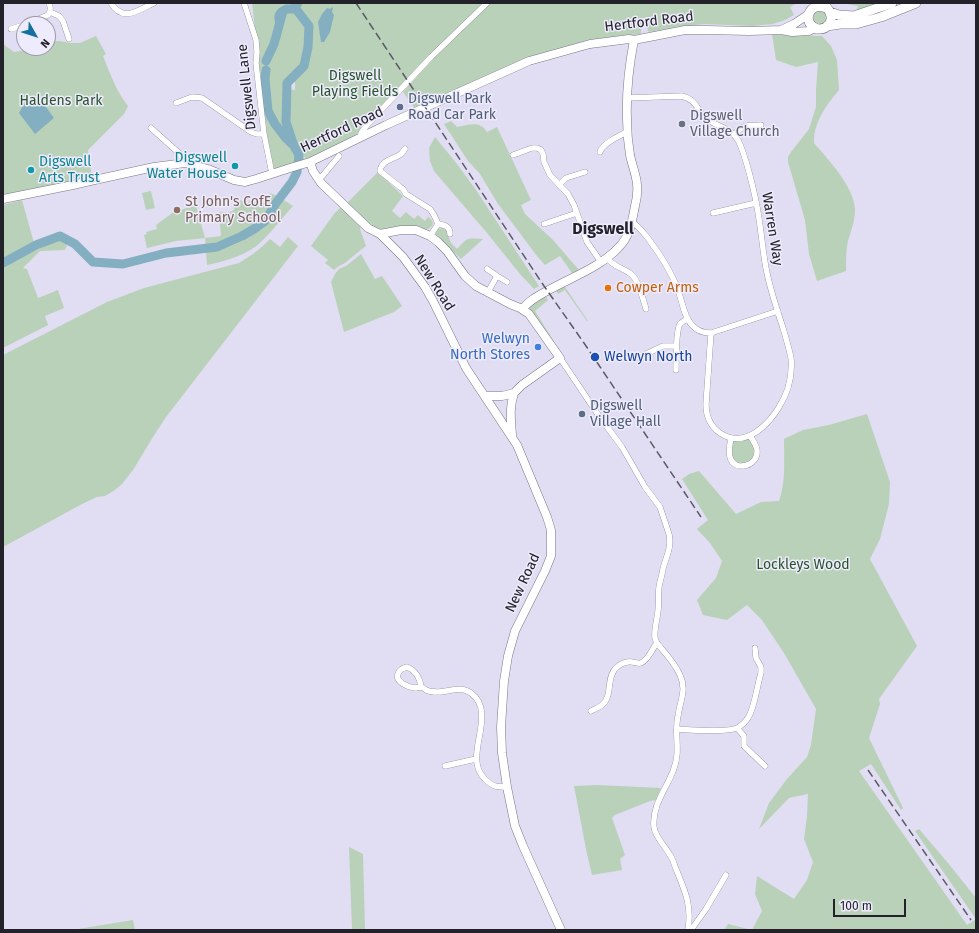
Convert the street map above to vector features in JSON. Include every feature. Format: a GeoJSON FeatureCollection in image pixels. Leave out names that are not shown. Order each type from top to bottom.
{"type":"FeatureCollection","features":[{"type":"Feature","properties":{"kind":"main road"},"geometry":{"type":"LineString","coordinates":[[892,3],[854,16],[840,15],[826,7],[817,6],[810,9],[808,17],[810,24],[816,28],[822,29],[827,26],[840,24],[856,24],[881,17],[916,3]]}},
{"type":"Feature","properties":{"kind":"main road"},"geometry":{"type":"LineString","coordinates":[[826,7],[831,14],[831,21],[827,26]]}},
{"type":"Feature","properties":{"kind":"street"},"geometry":{"type":"LineString","coordinates":[[47,16],[51,8],[49,3]]}},
{"type":"Feature","properties":{"kind":"street"},"geometry":{"type":"LineString","coordinates":[[111,3],[118,12],[126,14],[132,13],[154,3]]}},
{"type":"Feature","properties":{"kind":"street","name":"Digswell Lane"},"geometry":{"type":"LineString","coordinates":[[244,3],[256,40],[256,63],[264,134],[271,169]]}},
{"type":"Feature","properties":{"kind":"street"},"geometry":{"type":"LineString","coordinates":[[361,137],[361,132],[368,124],[431,57],[487,3]]}},
{"type":"Feature","properties":{"kind":"street","name":"Hertford Road"},"geometry":{"type":"LineString","coordinates":[[781,30],[794,24],[810,9]]}},
{"type":"Feature","properties":{"kind":"street"},"geometry":{"type":"LineString","coordinates":[[50,12],[58,16],[63,21],[69,39]]}},
{"type":"Feature","properties":{"kind":"street"},"geometry":{"type":"LineString","coordinates":[[11,29],[16,27]]}},
{"type":"Feature","properties":{"kind":"street","name":"Hertford Road"},"geometry":{"type":"LineString","coordinates":[[3,199],[154,167],[186,163],[234,180],[245,182],[310,162],[361,137],[529,61],[590,44],[629,39],[634,40],[685,30],[781,30],[792,32],[809,31],[816,28]]}},
{"type":"Feature","properties":{"kind":"street"},"geometry":{"type":"LineString","coordinates":[[523,309],[526,304],[540,295],[604,260],[624,242],[627,236],[632,222],[638,192],[638,185],[630,154],[627,132],[627,98],[630,61],[634,40]]}},
{"type":"Feature","properties":{"kind":"street"},"geometry":{"type":"LineString","coordinates":[[627,98],[682,96],[689,98],[694,102],[706,118],[734,135],[743,126],[761,125]]}},
{"type":"Feature","properties":{"kind":"street"},"geometry":{"type":"LineString","coordinates":[[176,104],[192,97],[202,98],[251,132],[264,134]]}},
{"type":"Feature","properties":{"kind":"street"},"geometry":{"type":"LineString","coordinates":[[150,128],[180,154],[186,163]]}},
{"type":"Feature","properties":{"kind":"street"},"geometry":{"type":"LineString","coordinates":[[600,152],[601,148],[606,144],[627,132]]}},
{"type":"Feature","properties":{"kind":"street","name":"Warren Way"},"geometry":{"type":"LineString","coordinates":[[734,135],[744,154],[756,203],[767,272],[788,345],[791,367],[789,381],[784,397],[775,412],[760,429],[750,436]]}},
{"type":"Feature","properties":{"kind":"street"},"geometry":{"type":"LineString","coordinates":[[513,155],[532,148],[539,149],[542,152],[544,162],[550,175],[568,194],[574,204],[587,242],[604,260],[626,271],[634,277],[646,310]]}},
{"type":"Feature","properties":{"kind":"street"},"geometry":{"type":"LineString","coordinates":[[405,149],[401,154],[384,163],[380,170],[399,187],[403,188],[406,194],[430,209],[438,224],[447,227],[450,230],[450,234]]}},
{"type":"Feature","properties":{"kind":"street","name":"Hertford Road"},"geometry":{"type":"LineString","coordinates":[[319,180],[339,156]]}},
{"type":"Feature","properties":{"kind":"street","name":"New Road"},"geometry":{"type":"LineString","coordinates":[[310,162],[313,171],[319,180],[365,226],[380,234],[403,257],[425,286],[466,368],[517,445],[543,506],[551,530],[550,556],[545,571],[515,631],[508,656],[504,681],[501,727],[502,753],[515,826],[561,930]]}},
{"type":"Feature","properties":{"kind":"street"},"geometry":{"type":"LineString","coordinates":[[559,185],[566,178],[585,172]]}},
{"type":"Feature","properties":{"kind":"street"},"geometry":{"type":"LineString","coordinates":[[713,213],[756,203]]}},
{"type":"Feature","properties":{"kind":"street"},"geometry":{"type":"LineString","coordinates":[[544,224],[577,213]]}},
{"type":"Feature","properties":{"kind":"street"},"geometry":{"type":"LineString","coordinates":[[632,222],[656,248],[665,262],[672,276],[688,319],[691,325],[698,330],[711,333],[778,311]]}},
{"type":"Feature","properties":{"kind":"street"},"geometry":{"type":"LineString","coordinates":[[430,236],[438,224]]}},
{"type":"Feature","properties":{"kind":"street"},"geometry":{"type":"LineString","coordinates":[[380,234],[401,230],[416,230],[430,236],[447,251],[465,276],[476,286],[523,309],[529,314],[622,447],[644,485],[660,507],[669,534],[670,548],[659,586],[658,611],[655,631],[656,644],[647,658],[642,662],[622,663],[614,670],[610,678],[609,691],[606,700],[601,706],[591,711]]}},
{"type":"Feature","properties":{"kind":"street"},"geometry":{"type":"LineString","coordinates":[[487,269],[507,282]]}},
{"type":"Feature","properties":{"kind":"street"},"geometry":{"type":"LineString","coordinates":[[488,292],[497,276]]}},
{"type":"Feature","properties":{"kind":"street"},"geometry":{"type":"LineString","coordinates":[[676,370],[676,346],[679,326],[688,319]]}},
{"type":"Feature","properties":{"kind":"street"},"geometry":{"type":"LineString","coordinates":[[711,333],[706,411],[709,421],[712,426],[731,438],[750,436],[757,449],[756,459],[745,466],[736,465],[732,462],[730,459],[729,450],[731,438]]}},
{"type":"Feature","properties":{"kind":"street"},"geometry":{"type":"LineString","coordinates":[[646,354],[663,346],[676,346]]}},
{"type":"Feature","properties":{"kind":"street"},"geometry":{"type":"LineString","coordinates":[[512,437],[510,410],[514,393],[522,384],[560,358]]}},
{"type":"Feature","properties":{"kind":"street"},"geometry":{"type":"LineString","coordinates":[[485,396],[502,396],[514,393]]}},
{"type":"Feature","properties":{"kind":"street"},"geometry":{"type":"LineString","coordinates":[[656,644],[661,647],[680,674],[683,680],[683,695],[678,716],[676,764],[657,807],[654,817],[654,826],[655,831],[671,856],[685,890],[688,900],[690,930]]}},
{"type":"Feature","properties":{"kind":"street"},"geometry":{"type":"LineString","coordinates":[[677,729],[727,730],[739,727],[748,718],[756,695],[761,672],[761,667],[756,658],[755,648]]}},
{"type":"Feature","properties":{"kind":"street"},"geometry":{"type":"LineString","coordinates":[[421,687],[420,680],[413,670],[406,666],[400,670],[397,678],[402,683],[412,687],[421,687],[433,692],[454,689],[464,690],[468,691],[476,698],[481,709],[476,758],[478,768],[481,775],[493,786],[507,787]]}},
{"type":"Feature","properties":{"kind":"street"},"geometry":{"type":"LineString","coordinates":[[737,728],[744,736],[744,746],[765,766]]}},
{"type":"Feature","properties":{"kind":"street"},"geometry":{"type":"LineString","coordinates":[[445,766],[476,758]]}},
{"type":"Feature","properties":{"kind":"street"},"geometry":{"type":"LineString","coordinates":[[690,930],[706,909],[726,876]]}},
{"type":"Feature","properties":{"kind":"green space","name":"Digswell Playing Fields"},"geometry":{"type":"Polygon","coordinates":[[[252,3],[483,3],[415,70],[352,140],[306,161],[301,149],[305,161],[275,169],[268,152],[266,142],[263,89],[252,3]],[[295,73],[286,82],[285,89],[295,90],[295,73]]]}},
{"type":"Feature","properties":{"kind":"green space"},"geometry":{"type":"Polygon","coordinates":[[[490,3],[797,3],[790,7],[794,15],[785,20],[773,24],[753,26],[703,24],[649,32],[646,18],[641,18],[641,34],[593,41],[558,49],[528,59],[415,109],[403,92],[433,59],[490,3]]]}},
{"type":"Feature","properties":{"kind":"green space"},"geometry":{"type":"Polygon","coordinates":[[[842,3],[885,3],[856,12],[858,6],[842,3]]]}},
{"type":"Feature","properties":{"kind":"green space"},"geometry":{"type":"Polygon","coordinates":[[[822,9],[827,14],[827,21],[821,25],[814,23],[812,15],[815,11],[822,9]]]}},
{"type":"Feature","properties":{"kind":"green space"},"geometry":{"type":"Polygon","coordinates":[[[772,34],[822,36],[831,46],[837,60],[839,90],[828,104],[819,120],[815,132],[814,143],[846,183],[854,201],[855,215],[847,246],[846,271],[817,281],[809,254],[805,220],[788,162],[788,157],[809,129],[816,107],[818,62],[796,67],[776,60],[772,34]]]}},
{"type":"Feature","properties":{"kind":"green space","name":"Haldens Park"},"geometry":{"type":"Polygon","coordinates":[[[96,36],[106,54],[103,56],[114,82],[128,106],[124,114],[88,150],[92,178],[75,180],[3,197],[3,44],[14,52],[16,52],[16,56],[56,56],[56,41],[80,43],[96,36]]]}},
{"type":"Feature","properties":{"kind":"green space"},"geometry":{"type":"Polygon","coordinates":[[[451,121],[457,127],[474,124],[481,126],[487,132],[497,127],[531,200],[521,205],[525,214],[553,240],[579,270],[572,273],[560,256],[545,265],[537,256],[498,204],[480,174],[468,161],[444,124],[451,121]]]}},
{"type":"Feature","properties":{"kind":"green space"},"geometry":{"type":"Polygon","coordinates":[[[435,137],[476,190],[539,286],[534,289],[520,274],[434,171],[430,161],[429,148],[435,137]]]}},
{"type":"Feature","properties":{"kind":"green space"},"geometry":{"type":"Polygon","coordinates":[[[378,172],[403,196],[392,211],[400,218],[406,212],[414,219],[418,215],[425,221],[428,217],[433,223],[430,227],[426,230],[381,230],[363,218],[347,203],[378,172]]]}},
{"type":"Feature","properties":{"kind":"green space"},"geometry":{"type":"Polygon","coordinates":[[[151,191],[155,208],[146,210],[142,193],[151,191]]]}},
{"type":"Feature","properties":{"kind":"green space"},"geometry":{"type":"Polygon","coordinates":[[[270,193],[293,206],[262,241],[250,250],[236,257],[207,265],[205,238],[221,236],[219,212],[230,212],[234,210],[235,200],[244,201],[244,205],[248,205],[249,201],[261,204],[261,202],[266,203],[270,193]]]}},
{"type":"Feature","properties":{"kind":"green space"},"geometry":{"type":"Polygon","coordinates":[[[22,200],[34,243],[20,252],[3,258],[3,205],[22,200]]]}},
{"type":"Feature","properties":{"kind":"green space"},"geometry":{"type":"Polygon","coordinates":[[[196,206],[205,238],[176,241],[147,248],[144,235],[147,234],[146,232],[157,229],[156,225],[175,211],[196,206]]]}},
{"type":"Feature","properties":{"kind":"green space"},"geometry":{"type":"Polygon","coordinates":[[[342,206],[361,226],[360,229],[366,246],[334,270],[325,263],[328,260],[311,246],[334,214],[342,206]]]}},
{"type":"Feature","properties":{"kind":"green space"},"geometry":{"type":"Polygon","coordinates":[[[442,228],[446,230],[451,243],[457,249],[468,239],[483,239],[461,259],[436,235],[438,229],[442,228]]]}},
{"type":"Feature","properties":{"kind":"green space"},"geometry":{"type":"Polygon","coordinates":[[[288,237],[298,246],[166,417],[133,470],[122,484],[105,496],[97,497],[82,504],[3,547],[3,355],[107,302],[144,288],[239,263],[253,254],[270,239],[280,247],[288,237]]]}},
{"type":"Feature","properties":{"kind":"green space"},"geometry":{"type":"Polygon","coordinates":[[[60,239],[68,243],[65,250],[40,251],[23,268],[27,269],[38,298],[58,290],[64,308],[45,316],[48,325],[3,348],[3,266],[60,239]]]}},
{"type":"Feature","properties":{"kind":"green space"},"geometry":{"type":"Polygon","coordinates":[[[361,254],[375,279],[382,276],[402,306],[394,312],[344,332],[331,282],[339,269],[346,266],[361,254]]]}},
{"type":"Feature","properties":{"kind":"green space"},"geometry":{"type":"Polygon","coordinates":[[[563,284],[588,321],[565,290],[558,294],[555,288],[563,284]]]}},
{"type":"Feature","properties":{"kind":"green space"},"geometry":{"type":"Polygon","coordinates":[[[545,295],[548,300],[535,311],[553,340],[551,341],[530,311],[530,305],[545,295]]]}},
{"type":"Feature","properties":{"kind":"green space","name":"Lockleys Wood"},"geometry":{"type":"Polygon","coordinates":[[[867,414],[890,482],[889,504],[880,539],[870,559],[917,646],[879,699],[880,704],[869,738],[903,808],[901,810],[871,764],[859,771],[967,925],[976,919],[976,930],[752,930],[762,911],[755,894],[757,876],[794,899],[807,880],[813,862],[804,839],[808,794],[789,798],[759,829],[769,803],[787,779],[807,757],[811,745],[816,709],[784,653],[762,620],[747,605],[727,620],[703,615],[697,600],[716,578],[722,561],[710,543],[697,529],[708,520],[682,479],[689,474],[699,471],[736,514],[761,502],[779,501],[784,478],[784,439],[803,430],[829,425],[867,414]]]}},
{"type":"Feature","properties":{"kind":"green space"},"geometry":{"type":"Polygon","coordinates":[[[748,438],[755,449],[754,458],[748,463],[738,463],[732,457],[731,450],[733,441],[748,438]]]}},
{"type":"Feature","properties":{"kind":"green space"},"geometry":{"type":"Polygon","coordinates":[[[597,785],[661,788],[656,800],[615,815],[612,818],[625,855],[620,859],[622,870],[592,875],[574,786],[597,785]]]}},
{"type":"Feature","properties":{"kind":"green space"},"geometry":{"type":"Polygon","coordinates":[[[919,829],[976,898],[976,919],[915,831],[919,829]]]}},
{"type":"Feature","properties":{"kind":"green space"},"geometry":{"type":"Polygon","coordinates":[[[349,847],[363,854],[365,930],[352,930],[349,847]]]}},
{"type":"Feature","properties":{"kind":"green space"},"geometry":{"type":"Polygon","coordinates":[[[133,920],[135,930],[72,930],[133,920]]]}},
{"type":"Feature","properties":{"kind":"green space"},"geometry":{"type":"Polygon","coordinates":[[[728,924],[752,930],[724,930],[728,924]]]}},
{"type":"Feature","properties":{"kind":"water"},"geometry":{"type":"Polygon","coordinates":[[[286,7],[287,9],[285,11],[280,29],[275,23],[275,13],[279,8],[286,7]]]}},
{"type":"Feature","properties":{"kind":"water"},"geometry":{"type":"Polygon","coordinates":[[[333,7],[332,12],[334,15],[330,32],[324,42],[321,42],[318,22],[327,8],[330,9],[333,7]]]}},
{"type":"Feature","properties":{"kind":"water"},"geometry":{"type":"Polygon","coordinates":[[[36,98],[46,107],[54,118],[35,134],[19,113],[24,104],[36,98]]]}},
{"type":"Feature","properties":{"kind":"waterway"},"geometry":{"type":"LineString","coordinates":[[3,263],[36,245],[60,236],[75,244],[93,262],[123,264],[166,253],[217,247],[242,236],[265,221],[276,203],[292,182],[297,172],[299,155],[294,146],[286,122],[287,83],[304,66],[308,47],[309,26],[296,9],[295,3]]}},
{"type":"Feature","properties":{"kind":"waterway"},"geometry":{"type":"LineString","coordinates":[[296,9],[299,8],[302,3]]}},
{"type":"Feature","properties":{"kind":"waterway"},"geometry":{"type":"LineString","coordinates":[[266,61],[274,44],[283,11],[287,9],[296,9]]}},
{"type":"Feature","properties":{"kind":"waterway"},"geometry":{"type":"LineString","coordinates":[[266,70],[265,79],[268,111],[275,124],[292,144]]}},
{"type":"Feature","properties":{"kind":"railway"},"geometry":{"type":"LineString","coordinates":[[356,3],[544,286],[701,517]]}},
{"type":"Feature","properties":{"kind":"railway"},"geometry":{"type":"LineString","coordinates":[[868,770],[971,920]]}},
{"type":"Feature","properties":{"kind":"place","name":"Digswell Park Road Car Park"},"geometry":{"type":"Point","coordinates":[400,107]}},
{"type":"Feature","properties":{"kind":"place","name":"Digswell Village Church"},"geometry":{"type":"Point","coordinates":[682,124]}},
{"type":"Feature","properties":{"kind":"place","name":"Digswell Water House"},"geometry":{"type":"Point","coordinates":[235,166]}},
{"type":"Feature","properties":{"kind":"place","name":"Digswell Arts Trust"},"geometry":{"type":"Point","coordinates":[31,170]}},
{"type":"Feature","properties":{"kind":"place","name":"St John's CofE Primary School"},"geometry":{"type":"Point","coordinates":[177,210]}},
{"type":"Feature","properties":{"kind":"place","name":"Cowper Arms"},"geometry":{"type":"Point","coordinates":[608,288]}},
{"type":"Feature","properties":{"kind":"place","name":"Welwyn North Stores"},"geometry":{"type":"Point","coordinates":[538,347]}},
{"type":"Feature","properties":{"kind":"place","name":"Welwyn North"},"geometry":{"type":"Point","coordinates":[595,357]}},
{"type":"Feature","properties":{"kind":"place","name":"Digswell Village Hall"},"geometry":{"type":"Point","coordinates":[582,414]}},
{"type":"Feature","properties":{"kind":"district","name":"Digswell"},"geometry":{"type":"Point","coordinates":[603,230]}}]}
